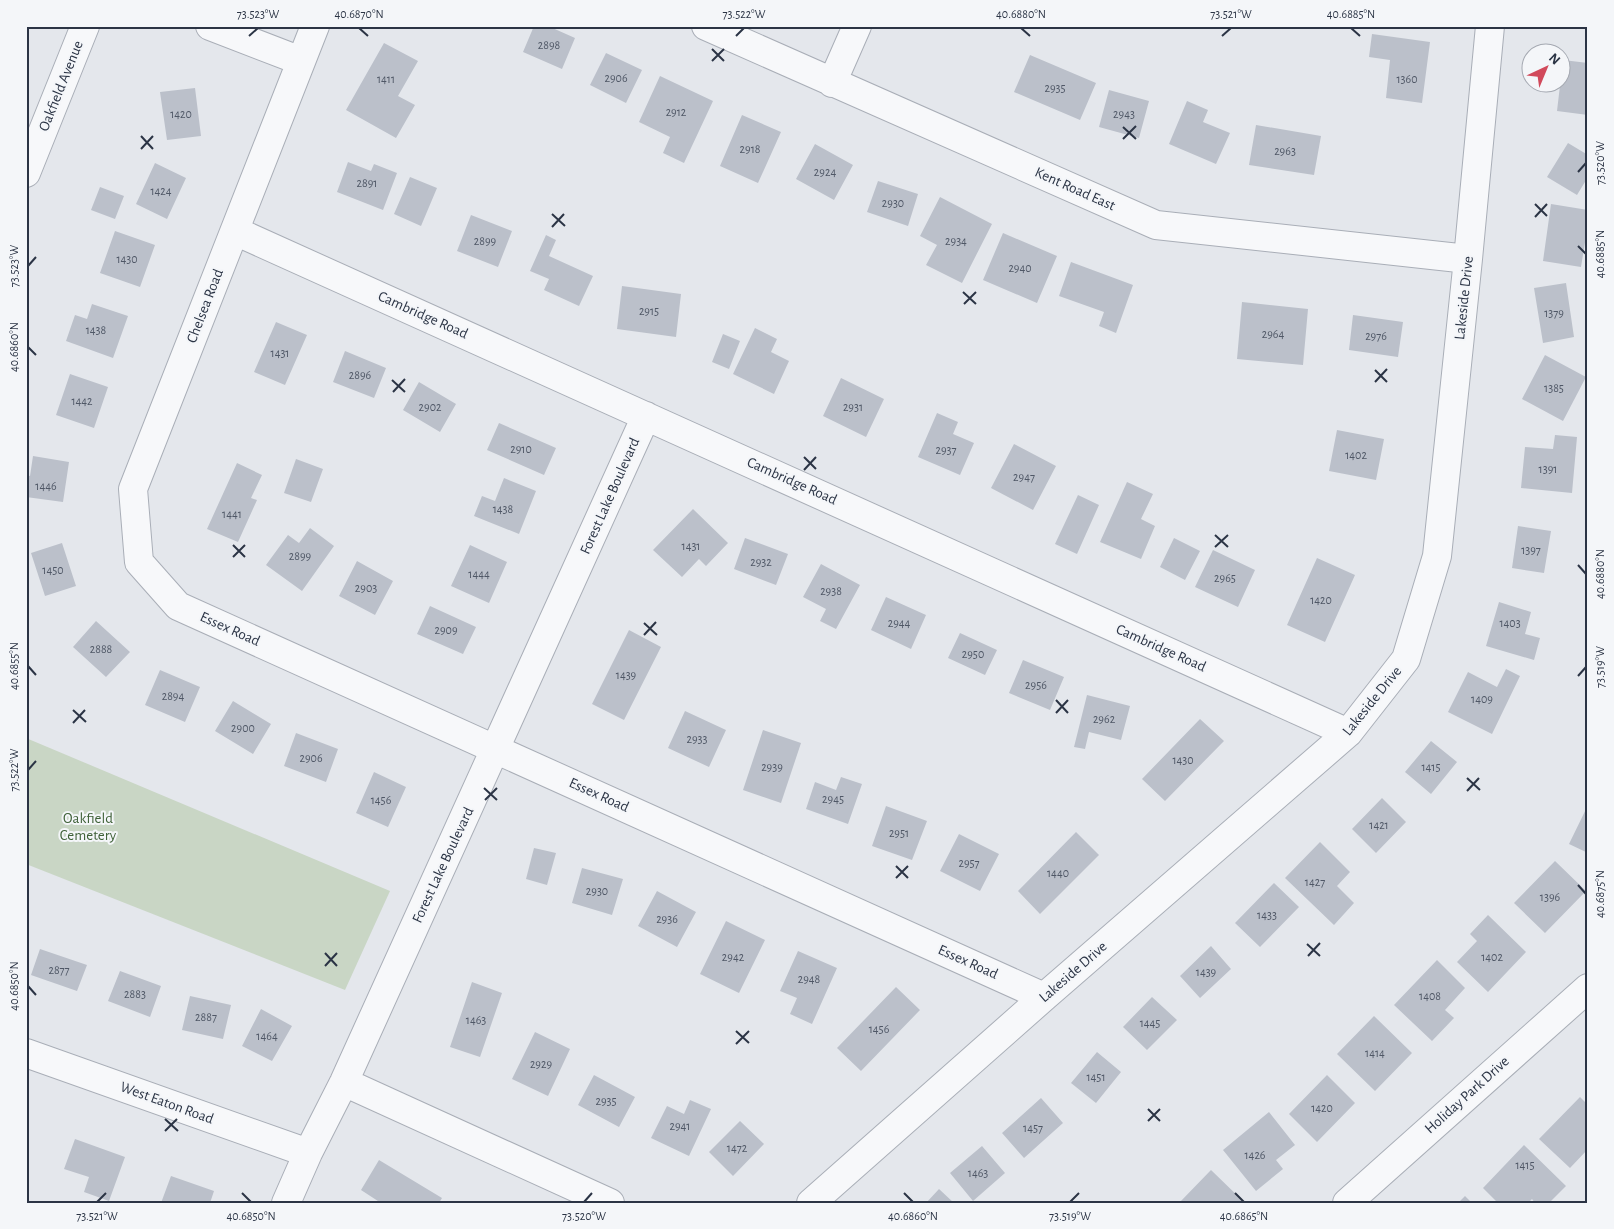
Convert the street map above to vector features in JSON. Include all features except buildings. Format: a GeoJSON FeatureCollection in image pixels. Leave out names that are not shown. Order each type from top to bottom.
{"type":"FeatureCollection","features":[{"type":"Feature","properties":{"kind":"street","name":"Oakfield Avenue"},"geometry":{"type":"LineString","coordinates":[[26,173],[85,26]]}},
{"type":"Feature","properties":{"kind":"street"},"geometry":{"type":"LineString","coordinates":[[210,26],[301,61]]}},
{"type":"Feature","properties":{"kind":"street","name":"Chelsea Road"},"geometry":{"type":"LineString","coordinates":[[160,585],[140,562],[133,489],[315,26]]}},
{"type":"Feature","properties":{"kind":"street","name":"Kent Road East"},"geometry":{"type":"LineString","coordinates":[[706,26],[1156,225],[1468,259]]}},
{"type":"Feature","properties":{"kind":"street"},"geometry":{"type":"LineString","coordinates":[[832,83],[856,26]]}},
{"type":"Feature","properties":{"kind":"street","name":"Lakeside Drive"},"geometry":{"type":"LineString","coordinates":[[812,1203],[1044,997],[1348,733],[1406,659],[1437,556],[1490,26]]}},
{"type":"Feature","properties":{"kind":"street","name":"Cambridge Road"},"geometry":{"type":"LineString","coordinates":[[235,231],[1348,733]]}},
{"type":"Feature","properties":{"kind":"street","name":"Forest Lake Boulevard"},"geometry":{"type":"LineString","coordinates":[[286,1203],[308,1153],[344,1082],[646,416]]}},
{"type":"Feature","properties":{"kind":"street","name":"Essex Road"},"geometry":{"type":"LineString","coordinates":[[160,585],[178,606],[1044,997]]}},
{"type":"Feature","properties":{"kind":"street","name":"Holiday Park Drive"},"geometry":{"type":"LineString","coordinates":[[1347,1203],[1588,988]]}},
{"type":"Feature","properties":{"kind":"street","name":"West Eaton Road"},"geometry":{"type":"LineString","coordinates":[[26,1053],[308,1153]]}},
{"type":"Feature","properties":{"kind":"street"},"geometry":{"type":"LineString","coordinates":[[344,1082],[610,1203]]}},
{"type":"Feature","properties":{"kind":"green space","name":"Oakfield Cemetery"},"geometry":{"type":"Polygon","coordinates":[[[26,738],[390,891],[345,990],[26,864],[26,738]]]}}]}
